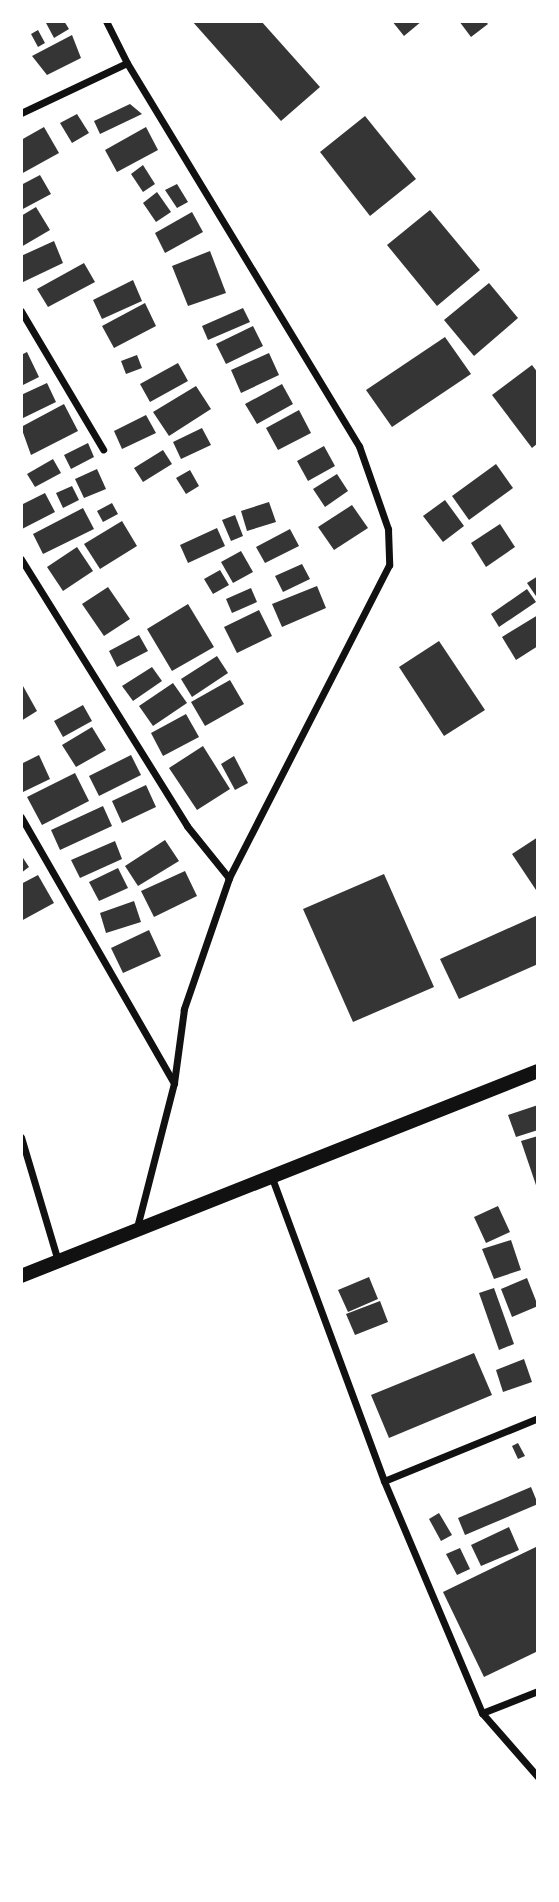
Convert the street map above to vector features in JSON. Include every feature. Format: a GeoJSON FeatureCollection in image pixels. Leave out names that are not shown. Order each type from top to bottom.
{"type":"FeatureCollection","features":[{"type":"Feature","properties":{"kind":"main road"},"geometry":{"type":"LineString","coordinates":[[21,1276],[137,1227],[272,1178],[538,1070]]}},
{"type":"Feature","properties":{"kind":"street"},"geometry":{"type":"LineString","coordinates":[[106,21],[127,63],[359,446],[388,529],[389,565],[229,878],[184,1009],[174,1083],[137,1227]]}},
{"type":"Feature","properties":{"kind":"street"},"geometry":{"type":"LineString","coordinates":[[21,113],[127,63]]}},
{"type":"Feature","properties":{"kind":"street"},"geometry":{"type":"LineString","coordinates":[[21,311],[103,449]]}},
{"type":"Feature","properties":{"kind":"street"},"geometry":{"type":"LineString","coordinates":[[21,559],[187,827],[229,878]]}},
{"type":"Feature","properties":{"kind":"street"},"geometry":{"type":"LineString","coordinates":[[21,817],[174,1083]]}},
{"type":"Feature","properties":{"kind":"street"},"geometry":{"type":"LineString","coordinates":[[21,1137],[58,1261]]}},
{"type":"Feature","properties":{"kind":"street"},"geometry":{"type":"LineString","coordinates":[[272,1178],[384,1481],[482,1713],[538,1777]]}},
{"type":"Feature","properties":{"kind":"street"},"geometry":{"type":"LineString","coordinates":[[384,1481],[538,1418]]}},
{"type":"Feature","properties":{"kind":"street"},"geometry":{"type":"LineString","coordinates":[[482,1713],[538,1691]]}},
{"type":"Feature","properties":{"kind":"building"},"geometry":{"type":"Polygon","coordinates":[[[45,21],[64,21],[69,29],[54,38],[45,21]]]}},
{"type":"Feature","properties":{"kind":"building"},"geometry":{"type":"Polygon","coordinates":[[[192,21],[261,21],[320,87],[281,121],[192,21]]]}},
{"type":"Feature","properties":{"kind":"building"},"geometry":{"type":"Polygon","coordinates":[[[392,21],[422,21],[404,36],[392,21]]]}},
{"type":"Feature","properties":{"kind":"building"},"geometry":{"type":"Polygon","coordinates":[[[459,21],[485,21],[488,24],[471,37],[459,21]]]}},
{"type":"Feature","properties":{"kind":"building"},"geometry":{"type":"Polygon","coordinates":[[[38,30],[45,43],[38,47],[31,34],[38,30]]]}},
{"type":"Feature","properties":{"kind":"building"},"geometry":{"type":"Polygon","coordinates":[[[72,35],[81,58],[47,75],[32,56],[72,35]]]}},
{"type":"Feature","properties":{"kind":"building"},"geometry":{"type":"Polygon","coordinates":[[[130,104],[142,114],[100,134],[94,121],[130,104]]]}},
{"type":"Feature","properties":{"kind":"building"},"geometry":{"type":"Polygon","coordinates":[[[77,114],[89,133],[72,143],[60,123],[77,114]]]}},
{"type":"Feature","properties":{"kind":"building"},"geometry":{"type":"Polygon","coordinates":[[[365,116],[416,179],[370,216],[320,152],[365,116]]]}},
{"type":"Feature","properties":{"kind":"building"},"geometry":{"type":"Polygon","coordinates":[[[44,127],[59,153],[21,174],[21,140],[44,127]]]}},
{"type":"Feature","properties":{"kind":"building"},"geometry":{"type":"Polygon","coordinates":[[[146,127],[158,150],[117,172],[105,150],[146,127]]]}},
{"type":"Feature","properties":{"kind":"building"},"geometry":{"type":"Polygon","coordinates":[[[143,165],[155,184],[143,192],[131,174],[143,165]]]}},
{"type":"Feature","properties":{"kind":"building"},"geometry":{"type":"Polygon","coordinates":[[[40,175],[51,194],[21,210],[21,185],[40,175]]]}},
{"type":"Feature","properties":{"kind":"building"},"geometry":{"type":"Polygon","coordinates":[[[177,184],[188,202],[177,208],[165,190],[177,184]]]}},
{"type":"Feature","properties":{"kind":"building"},"geometry":{"type":"Polygon","coordinates":[[[157,192],[171,212],[156,222],[143,203],[157,192]]]}},
{"type":"Feature","properties":{"kind":"building"},"geometry":{"type":"Polygon","coordinates":[[[36,207],[50,230],[21,247],[21,216],[36,207]]]}},
{"type":"Feature","properties":{"kind":"building"},"geometry":{"type":"Polygon","coordinates":[[[430,210],[480,270],[437,306],[387,245],[430,210]]]}},
{"type":"Feature","properties":{"kind":"building"},"geometry":{"type":"Polygon","coordinates":[[[192,212],[203,232],[165,253],[155,233],[192,212]]]}},
{"type":"Feature","properties":{"kind":"building"},"geometry":{"type":"Polygon","coordinates":[[[54,241],[63,263],[21,283],[21,256],[54,241]]]}},
{"type":"Feature","properties":{"kind":"building"},"geometry":{"type":"Polygon","coordinates":[[[210,251],[226,293],[188,306],[172,266],[210,251]]]}},
{"type":"Feature","properties":{"kind":"building"},"geometry":{"type":"Polygon","coordinates":[[[84,263],[95,282],[48,307],[37,289],[84,263]]]}},
{"type":"Feature","properties":{"kind":"building"},"geometry":{"type":"Polygon","coordinates":[[[133,280],[142,301],[102,319],[93,300],[133,280]]]}},
{"type":"Feature","properties":{"kind":"building"},"geometry":{"type":"Polygon","coordinates":[[[489,283],[518,318],[474,356],[444,320],[489,283]]]}},
{"type":"Feature","properties":{"kind":"building"},"geometry":{"type":"Polygon","coordinates":[[[145,303],[156,326],[114,348],[102,326],[145,303]]]}},
{"type":"Feature","properties":{"kind":"building"},"geometry":{"type":"Polygon","coordinates":[[[243,308],[250,322],[208,340],[202,326],[243,308]]]}},
{"type":"Feature","properties":{"kind":"building"},"geometry":{"type":"Polygon","coordinates":[[[253,326],[263,346],[226,364],[216,344],[253,326]]]}},
{"type":"Feature","properties":{"kind":"building"},"geometry":{"type":"Polygon","coordinates":[[[445,337],[471,374],[392,427],[366,390],[445,337]]]}},
{"type":"Feature","properties":{"kind":"building"},"geometry":{"type":"Polygon","coordinates":[[[27,352],[39,377],[21,386],[21,355],[27,352]]]}},
{"type":"Feature","properties":{"kind":"building"},"geometry":{"type":"Polygon","coordinates":[[[269,353],[279,375],[241,393],[231,370],[269,353]]]}},
{"type":"Feature","properties":{"kind":"building"},"geometry":{"type":"Polygon","coordinates":[[[137,355],[142,368],[126,374],[121,361],[137,355]]]}},
{"type":"Feature","properties":{"kind":"building"},"geometry":{"type":"Polygon","coordinates":[[[178,363],[188,381],[150,402],[140,384],[178,363]]]}},
{"type":"Feature","properties":{"kind":"building"},"geometry":{"type":"Polygon","coordinates":[[[532,365],[538,373],[538,443],[532,448],[492,395],[532,365]]]}},
{"type":"Feature","properties":{"kind":"building"},"geometry":{"type":"Polygon","coordinates":[[[47,383],[56,402],[21,419],[21,395],[47,383]]]}},
{"type":"Feature","properties":{"kind":"building"},"geometry":{"type":"Polygon","coordinates":[[[282,384],[293,404],[257,424],[245,404],[282,384]]]}},
{"type":"Feature","properties":{"kind":"building"},"geometry":{"type":"Polygon","coordinates":[[[196,386],[211,409],[169,436],[153,412],[196,386]]]}},
{"type":"Feature","properties":{"kind":"building"},"geometry":{"type":"Polygon","coordinates":[[[64,404],[78,431],[31,455],[21,427],[64,404]]]}},
{"type":"Feature","properties":{"kind":"building"},"geometry":{"type":"Polygon","coordinates":[[[299,410],[311,433],[278,450],[266,428],[299,410]]]}},
{"type":"Feature","properties":{"kind":"building"},"geometry":{"type":"Polygon","coordinates":[[[146,415],[156,433],[122,449],[114,431],[146,415]]]}},
{"type":"Feature","properties":{"kind":"building"},"geometry":{"type":"Polygon","coordinates":[[[202,428],[211,445],[181,459],[173,442],[202,428]]]}},
{"type":"Feature","properties":{"kind":"building"},"geometry":{"type":"Polygon","coordinates":[[[88,443],[94,457],[71,469],[64,455],[88,443]]]}},
{"type":"Feature","properties":{"kind":"building"},"geometry":{"type":"Polygon","coordinates":[[[324,446],[335,466],[308,481],[297,461],[324,446]]]}},
{"type":"Feature","properties":{"kind":"building"},"geometry":{"type":"Polygon","coordinates":[[[163,450],[172,464],[143,482],[134,468],[163,450]]]}},
{"type":"Feature","properties":{"kind":"building"},"geometry":{"type":"Polygon","coordinates":[[[53,459],[61,473],[35,487],[27,474],[53,459]]]}},
{"type":"Feature","properties":{"kind":"building"},"geometry":{"type":"Polygon","coordinates":[[[496,464],[513,488],[469,520],[452,496],[496,464]]]}},
{"type":"Feature","properties":{"kind":"building"},"geometry":{"type":"Polygon","coordinates":[[[97,469],[106,489],[84,498],[75,479],[97,469]]]}},
{"type":"Feature","properties":{"kind":"building"},"geometry":{"type":"Polygon","coordinates":[[[190,470],[199,486],[186,494],[176,478],[190,470]]]}},
{"type":"Feature","properties":{"kind":"building"},"geometry":{"type":"Polygon","coordinates":[[[337,474],[348,491],[325,507],[313,489],[337,474]]]}},
{"type":"Feature","properties":{"kind":"building"},"geometry":{"type":"Polygon","coordinates":[[[72,486],[79,500],[63,508],[56,493],[72,486]]]}},
{"type":"Feature","properties":{"kind":"building"},"geometry":{"type":"Polygon","coordinates":[[[45,493],[55,512],[22,529],[21,505],[45,493]]]}},
{"type":"Feature","properties":{"kind":"building"},"geometry":{"type":"Polygon","coordinates":[[[445,500],[464,526],[443,542],[423,516],[445,500]]]}},
{"type":"Feature","properties":{"kind":"building"},"geometry":{"type":"Polygon","coordinates":[[[269,502],[276,522],[247,531],[241,511],[269,502]]]}},
{"type":"Feature","properties":{"kind":"building"},"geometry":{"type":"Polygon","coordinates":[[[112,503],[118,514],[103,522],[97,511],[112,503]]]}},
{"type":"Feature","properties":{"kind":"building"},"geometry":{"type":"Polygon","coordinates":[[[352,505],[368,528],[334,550],[318,527],[352,505]]]}},
{"type":"Feature","properties":{"kind":"building"},"geometry":{"type":"Polygon","coordinates":[[[83,508],[94,529],[43,554],[33,534],[83,508]]]}},
{"type":"Feature","properties":{"kind":"building"},"geometry":{"type":"Polygon","coordinates":[[[235,515],[243,536],[231,541],[222,520],[235,515]]]}},
{"type":"Feature","properties":{"kind":"building"},"geometry":{"type":"Polygon","coordinates":[[[122,521],[137,546],[100,569],[84,544],[122,521]]]}},
{"type":"Feature","properties":{"kind":"building"},"geometry":{"type":"Polygon","coordinates":[[[500,524],[515,547],[486,567],[471,543],[500,524]]]}},
{"type":"Feature","properties":{"kind":"building"},"geometry":{"type":"Polygon","coordinates":[[[217,528],[225,546],[188,563],[180,545],[217,528]]]}},
{"type":"Feature","properties":{"kind":"building"},"geometry":{"type":"Polygon","coordinates":[[[290,529],[299,546],[265,563],[256,547],[290,529]]]}},
{"type":"Feature","properties":{"kind":"building"},"geometry":{"type":"Polygon","coordinates":[[[77,547],[93,571],[63,591],[47,567],[77,547]]]}},
{"type":"Feature","properties":{"kind":"building"},"geometry":{"type":"Polygon","coordinates":[[[241,551],[253,572],[233,583],[221,562],[241,551]]]}},
{"type":"Feature","properties":{"kind":"building"},"geometry":{"type":"Polygon","coordinates":[[[302,564],[310,579],[283,592],[275,576],[302,564]]]}},
{"type":"Feature","properties":{"kind":"building"},"geometry":{"type":"Polygon","coordinates":[[[220,570],[229,585],[213,594],[204,579],[220,570]]]}},
{"type":"Feature","properties":{"kind":"building"},"geometry":{"type":"Polygon","coordinates":[[[538,576],[538,599],[527,583],[538,576]]]}},
{"type":"Feature","properties":{"kind":"building"},"geometry":{"type":"Polygon","coordinates":[[[317,586],[326,608],[282,627],[272,604],[317,586]]]}},
{"type":"Feature","properties":{"kind":"building"},"geometry":{"type":"Polygon","coordinates":[[[108,587],[130,619],[104,636],[82,604],[108,587]]]}},
{"type":"Feature","properties":{"kind":"building"},"geometry":{"type":"Polygon","coordinates":[[[251,588],[257,602],[232,613],[226,599],[251,588]]]}},
{"type":"Feature","properties":{"kind":"building"},"geometry":{"type":"Polygon","coordinates":[[[527,589],[536,602],[499,627],[491,614],[527,589]]]}},
{"type":"Feature","properties":{"kind":"building"},"geometry":{"type":"Polygon","coordinates":[[[188,604],[214,647],[172,671],[147,629],[188,604]]]}},
{"type":"Feature","properties":{"kind":"building"},"geometry":{"type":"Polygon","coordinates":[[[259,610],[272,636],[237,653],[224,627],[259,610]]]}},
{"type":"Feature","properties":{"kind":"building"},"geometry":{"type":"Polygon","coordinates":[[[538,615],[538,646],[516,660],[502,637],[538,615]]]}},
{"type":"Feature","properties":{"kind":"building"},"geometry":{"type":"Polygon","coordinates":[[[139,635],[148,651],[117,667],[109,651],[139,635]]]}},
{"type":"Feature","properties":{"kind":"building"},"geometry":{"type":"Polygon","coordinates":[[[439,641],[485,710],[444,736],[399,667],[439,641]]]}},
{"type":"Feature","properties":{"kind":"building"},"geometry":{"type":"Polygon","coordinates":[[[217,656],[228,673],[192,697],[181,679],[217,656]]]}},
{"type":"Feature","properties":{"kind":"building"},"geometry":{"type":"Polygon","coordinates":[[[152,667],[162,681],[133,701],[122,686],[152,667]]]}},
{"type":"Feature","properties":{"kind":"building"},"geometry":{"type":"Polygon","coordinates":[[[230,680],[244,704],[205,726],[191,702],[230,680]]]}},
{"type":"Feature","properties":{"kind":"building"},"geometry":{"type":"Polygon","coordinates":[[[173,683],[187,703],[153,726],[139,706],[173,683]]]}},
{"type":"Feature","properties":{"kind":"building"},"geometry":{"type":"Polygon","coordinates":[[[23,686],[37,711],[21,721],[21,688],[23,686]]]}},
{"type":"Feature","properties":{"kind":"building"},"geometry":{"type":"Polygon","coordinates":[[[83,705],[92,721],[63,737],[54,721],[83,705]]]}},
{"type":"Feature","properties":{"kind":"building"},"geometry":{"type":"Polygon","coordinates":[[[186,714],[199,737],[163,756],[151,733],[186,714]]]}},
{"type":"Feature","properties":{"kind":"building"},"geometry":{"type":"Polygon","coordinates":[[[92,727],[106,750],[76,767],[62,745],[92,727]]]}},
{"type":"Feature","properties":{"kind":"building"},"geometry":{"type":"Polygon","coordinates":[[[203,746],[230,789],[197,810],[169,768],[203,746]]]}},
{"type":"Feature","properties":{"kind":"building"},"geometry":{"type":"Polygon","coordinates":[[[39,755],[50,779],[23,792],[21,764],[39,755]]]}},
{"type":"Feature","properties":{"kind":"building"},"geometry":{"type":"Polygon","coordinates":[[[131,755],[141,775],[99,796],[89,776],[131,755]]]}},
{"type":"Feature","properties":{"kind":"building"},"geometry":{"type":"Polygon","coordinates":[[[234,756],[248,783],[235,790],[221,764],[234,756]]]}},
{"type":"Feature","properties":{"kind":"building"},"geometry":{"type":"Polygon","coordinates":[[[75,773],[89,801],[42,825],[27,797],[75,773]]]}},
{"type":"Feature","properties":{"kind":"building"},"geometry":{"type":"Polygon","coordinates":[[[146,785],[156,807],[122,823],[112,801],[146,785]]]}},
{"type":"Feature","properties":{"kind":"building"},"geometry":{"type":"Polygon","coordinates":[[[103,806],[112,826],[60,850],[51,830],[103,806]]]}},
{"type":"Feature","properties":{"kind":"building"},"geometry":{"type":"Polygon","coordinates":[[[538,837],[538,893],[512,854],[538,837]]]}},
{"type":"Feature","properties":{"kind":"building"},"geometry":{"type":"Polygon","coordinates":[[[165,840],[179,861],[138,886],[125,866],[165,840]]]}},
{"type":"Feature","properties":{"kind":"building"},"geometry":{"type":"Polygon","coordinates":[[[115,841],[122,859],[80,878],[71,860],[115,841]]]}},
{"type":"Feature","properties":{"kind":"building"},"geometry":{"type":"Polygon","coordinates":[[[21,855],[29,867],[21,873],[21,855]]]}},
{"type":"Feature","properties":{"kind":"building"},"geometry":{"type":"Polygon","coordinates":[[[118,868],[128,888],[99,901],[89,882],[118,868]]]}},
{"type":"Feature","properties":{"kind":"building"},"geometry":{"type":"Polygon","coordinates":[[[185,871],[197,896],[154,917],[141,891],[185,871]]]}},
{"type":"Feature","properties":{"kind":"building"},"geometry":{"type":"Polygon","coordinates":[[[384,874],[434,987],[353,1022],[303,909],[384,874]]]}},
{"type":"Feature","properties":{"kind":"building"},"geometry":{"type":"Polygon","coordinates":[[[38,875],[54,903],[21,921],[21,884],[38,875]]]}},
{"type":"Feature","properties":{"kind":"building"},"geometry":{"type":"Polygon","coordinates":[[[134,901],[141,922],[106,933],[100,913],[134,901]]]}},
{"type":"Feature","properties":{"kind":"building"},"geometry":{"type":"Polygon","coordinates":[[[538,915],[538,964],[459,999],[440,959],[538,915]]]}},
{"type":"Feature","properties":{"kind":"building"},"geometry":{"type":"Polygon","coordinates":[[[149,930],[161,956],[123,973],[111,948],[149,930]]]}},
{"type":"Feature","properties":{"kind":"building"},"geometry":{"type":"Polygon","coordinates":[[[538,1105],[538,1130],[516,1137],[508,1115],[538,1105]]]}},
{"type":"Feature","properties":{"kind":"building"},"geometry":{"type":"Polygon","coordinates":[[[538,1136],[538,1191],[521,1141],[538,1136]]]}},
{"type":"Feature","properties":{"kind":"building"},"geometry":{"type":"Polygon","coordinates":[[[498,1206],[510,1232],[486,1243],[474,1217],[498,1206]]]}},
{"type":"Feature","properties":{"kind":"building"},"geometry":{"type":"Polygon","coordinates":[[[511,1240],[521,1270],[494,1279],[482,1249],[511,1240]]]}},
{"type":"Feature","properties":{"kind":"building"},"geometry":{"type":"Polygon","coordinates":[[[369,1277],[378,1299],[348,1312],[338,1290],[369,1277]]]}},
{"type":"Feature","properties":{"kind":"building"},"geometry":{"type":"Polygon","coordinates":[[[527,1278],[538,1306],[512,1317],[501,1289],[527,1278]]]}},
{"type":"Feature","properties":{"kind":"building"},"geometry":{"type":"Polygon","coordinates":[[[494,1288],[514,1344],[499,1350],[479,1293],[494,1288]]]}},
{"type":"Feature","properties":{"kind":"building"},"geometry":{"type":"Polygon","coordinates":[[[380,1301],[388,1322],[355,1335],[346,1314],[380,1301]]]}},
{"type":"Feature","properties":{"kind":"building"},"geometry":{"type":"Polygon","coordinates":[[[474,1353],[492,1395],[389,1438],[371,1395],[474,1353]]]}},
{"type":"Feature","properties":{"kind":"building"},"geometry":{"type":"Polygon","coordinates":[[[524,1359],[532,1382],[503,1392],[496,1370],[524,1359]]]}},
{"type":"Feature","properties":{"kind":"building"},"geometry":{"type":"Polygon","coordinates":[[[518,1443],[525,1456],[518,1459],[512,1446],[518,1443]]]}},
{"type":"Feature","properties":{"kind":"building"},"geometry":{"type":"Polygon","coordinates":[[[531,1487],[538,1504],[465,1535],[458,1518],[531,1487]]]}},
{"type":"Feature","properties":{"kind":"building"},"geometry":{"type":"Polygon","coordinates":[[[439,1513],[452,1535],[441,1541],[429,1519],[439,1513]]]}},
{"type":"Feature","properties":{"kind":"building"},"geometry":{"type":"Polygon","coordinates":[[[509,1527],[519,1550],[481,1566],[471,1545],[509,1527]]]}},
{"type":"Feature","properties":{"kind":"building"},"geometry":{"type":"Polygon","coordinates":[[[538,1546],[538,1651],[484,1677],[443,1592],[538,1546]]]}},
{"type":"Feature","properties":{"kind":"building"},"geometry":{"type":"Polygon","coordinates":[[[460,1548],[470,1569],[457,1575],[446,1554],[460,1548]]]}}]}
